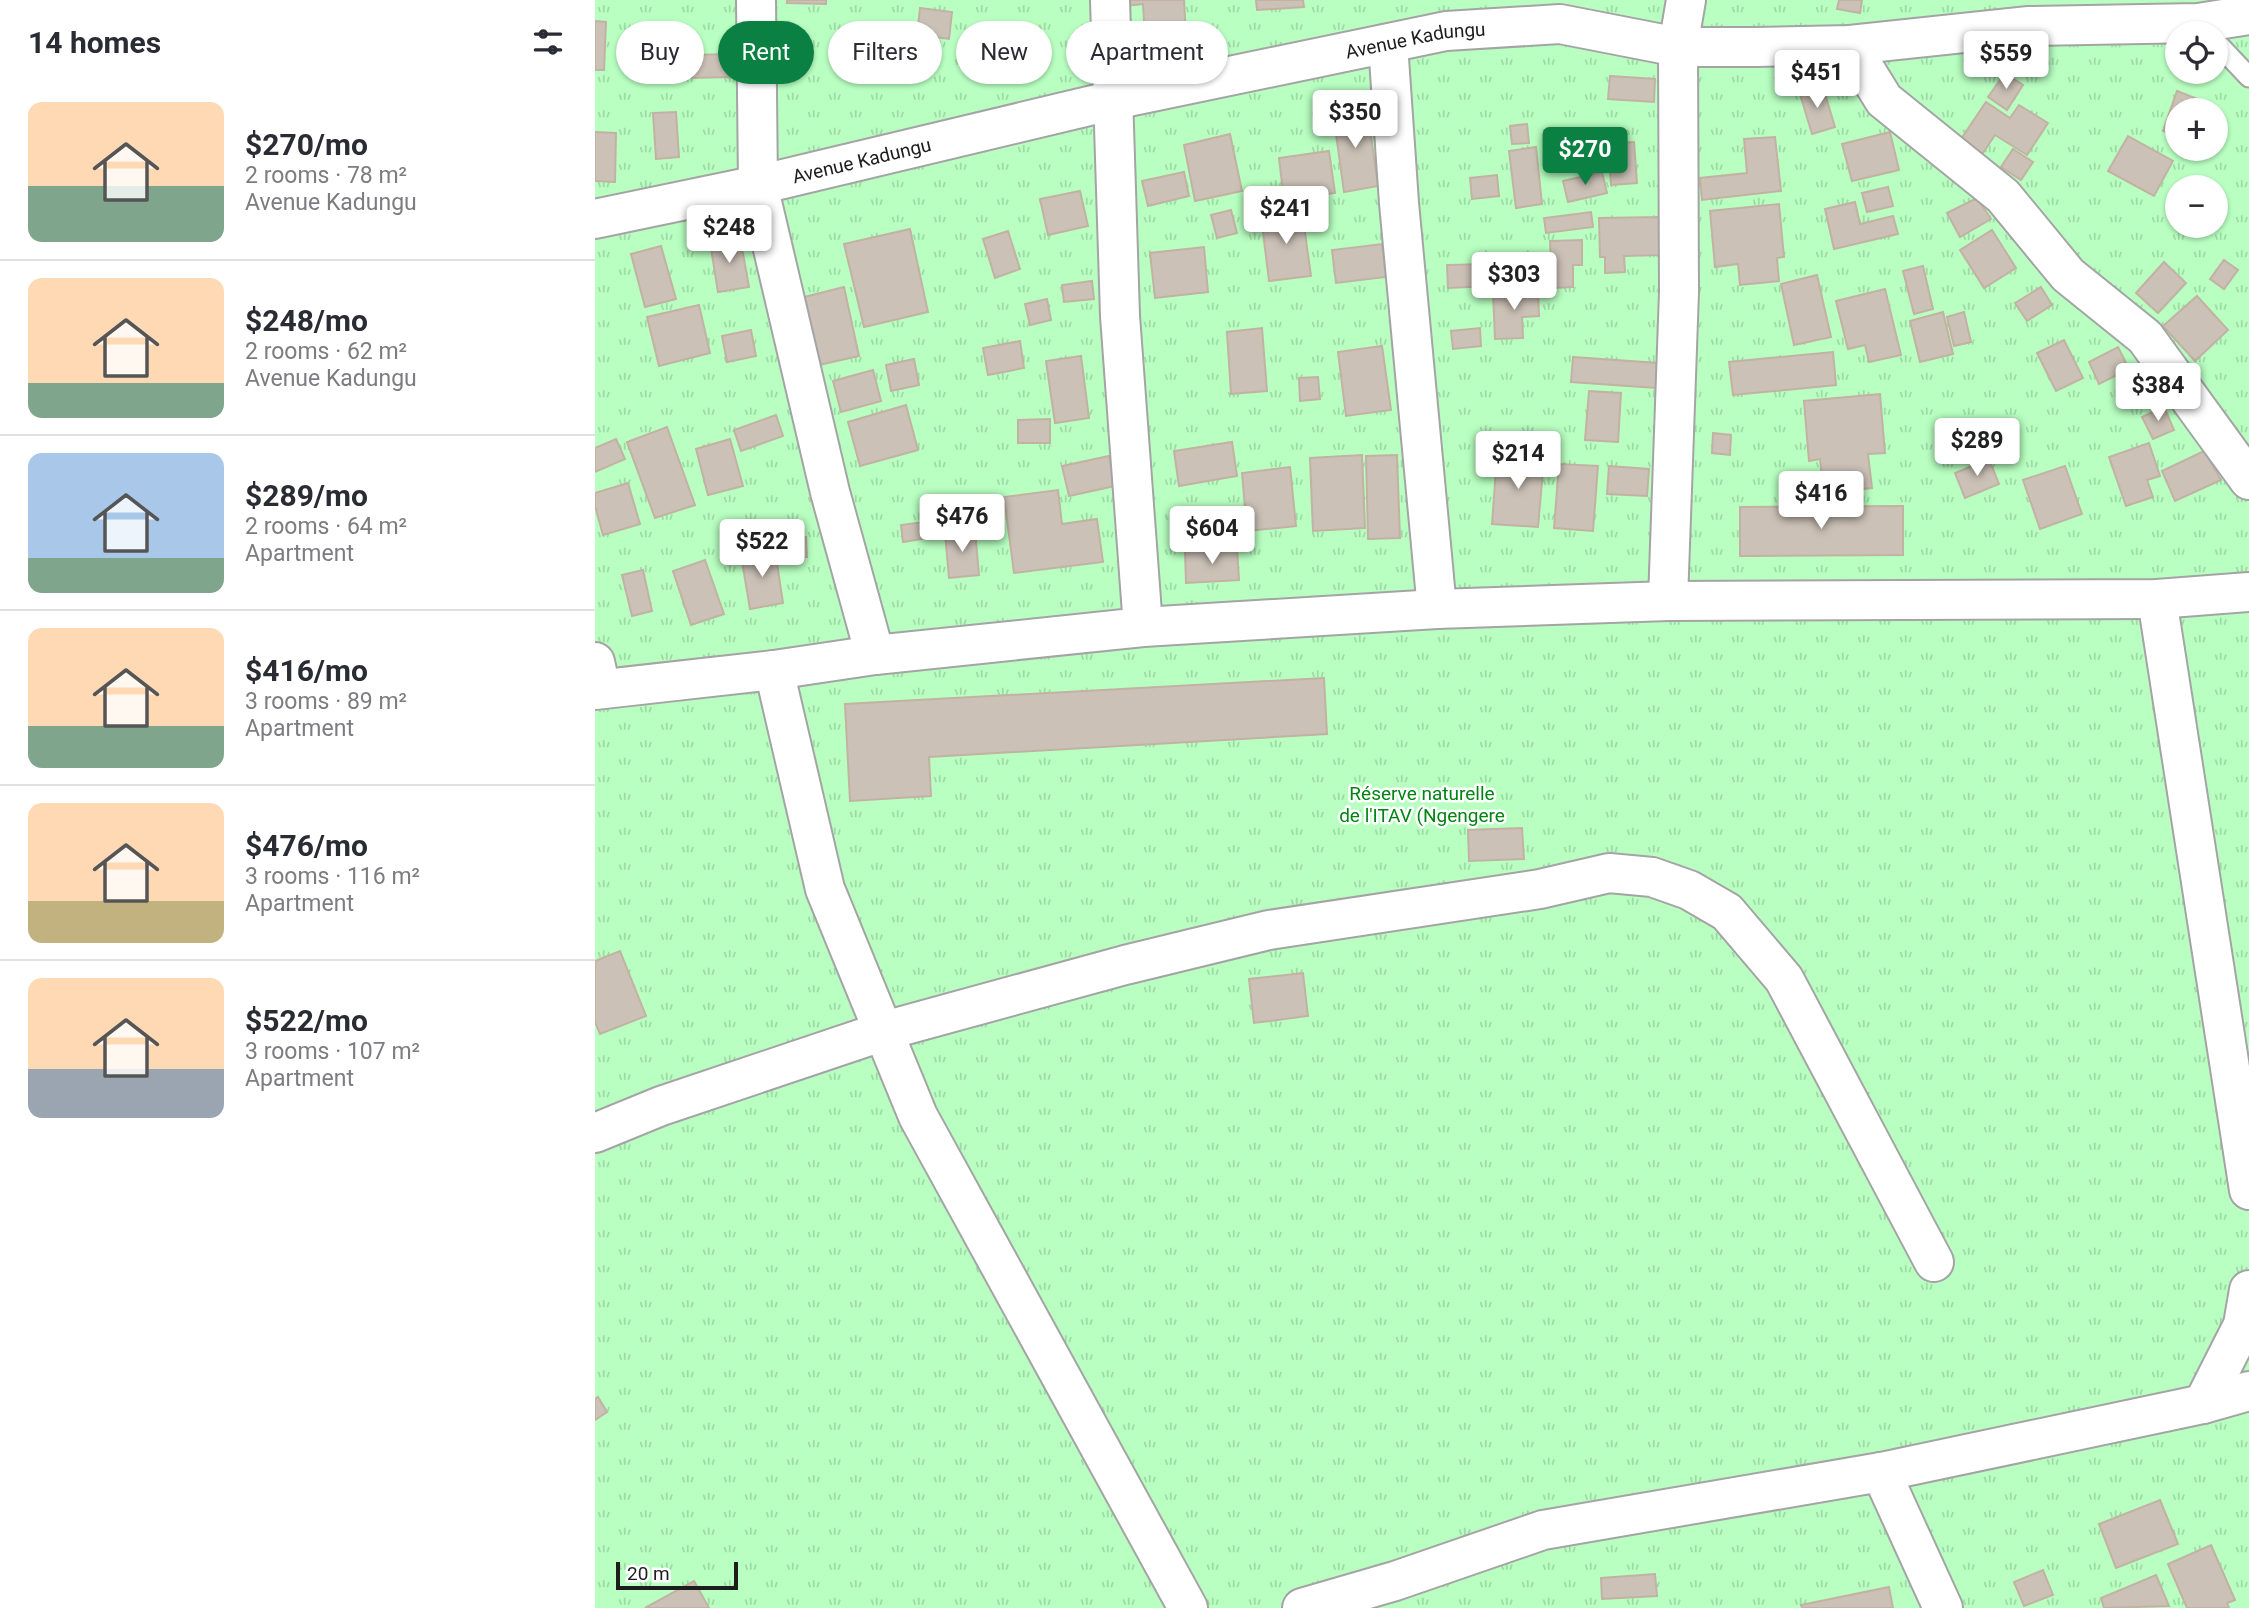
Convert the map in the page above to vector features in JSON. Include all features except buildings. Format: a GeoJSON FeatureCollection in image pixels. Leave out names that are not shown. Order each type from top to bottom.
{"type":"FeatureCollection","features":[{"type":"Feature","properties":{"kind":"street"},"geometry":{"type":"LineString","coordinates":[[756,0],[758,185],[829,492],[875,655]]}},
{"type":"Feature","properties":{"kind":"street"},"geometry":{"type":"LineString","coordinates":[[1110,0],[1120,316],[1143,627]]}},
{"type":"Feature","properties":{"kind":"street"},"geometry":{"type":"LineString","coordinates":[[1668,601],[1679,292],[1678,47],[1686,0]]}},
{"type":"Feature","properties":{"kind":"street","name":"Avenue Kadungu"},"geometry":{"type":"LineString","coordinates":[[2219,21],[2249,15]]}},
{"type":"Feature","properties":{"kind":"street","name":"Avenue Kadungu"},"geometry":{"type":"LineString","coordinates":[[595,219],[758,185],[1114,100],[1388,44],[1445,16],[1560,24],[1678,47],[1850,45],[2029,26],[2165,24]]}},
{"type":"Feature","properties":{"kind":"street"},"geometry":{"type":"LineString","coordinates":[[1388,44],[1399,203],[1437,609]]}},
{"type":"Feature","properties":{"kind":"street"},"geometry":{"type":"LineString","coordinates":[[1850,45],[1884,100],[2003,196],[2069,275],[2145,337],[2249,480]]}},
{"type":"Feature","properties":{"kind":"street"},"geometry":{"type":"LineString","coordinates":[[597,680],[774,670],[875,655],[1143,627],[1437,609],[1668,601],[2157,599],[2249,592]]}},
{"type":"Feature","properties":{"kind":"street"},"geometry":{"type":"LineString","coordinates":[[2157,599],[2249,1190]]}},
{"type":"Feature","properties":{"kind":"street"},"geometry":{"type":"LineString","coordinates":[[774,670],[825,889],[918,1116],[1188,1608]]}},
{"type":"Feature","properties":{"kind":"street"},"geometry":{"type":"LineString","coordinates":[[595,1133],[661,1106],[884,1031],[1125,965],[1269,930],[1540,889],[1609,873],[1652,877],[1689,890],[1727,912],[1784,979],[1934,1262]]}},
{"type":"Feature","properties":{"kind":"street"},"geometry":{"type":"LineString","coordinates":[[2203,1404],[2243,1325],[2249,1290]]}},
{"type":"Feature","properties":{"kind":"street"},"geometry":{"type":"LineString","coordinates":[[1302,1608],[1395,1581],[1543,1530],[1881,1472],[2203,1404],[2249,1391]]}},
{"type":"Feature","properties":{"kind":"street"},"geometry":{"type":"LineString","coordinates":[[1881,1472],[1943,1608]]}},
{"type":"Feature","properties":{"kind":"lane"},"geometry":{"type":"LineString","coordinates":[[2228,52],[2249,77]]}},
{"type":"Feature","properties":{"kind":"green space","name":"Réserve naturelle de l'ITAV (Ngengere"},"geometry":{"type":"Polygon","coordinates":[[[595,0],[2249,0],[2249,1608],[595,1608],[595,0]]]}}]}
